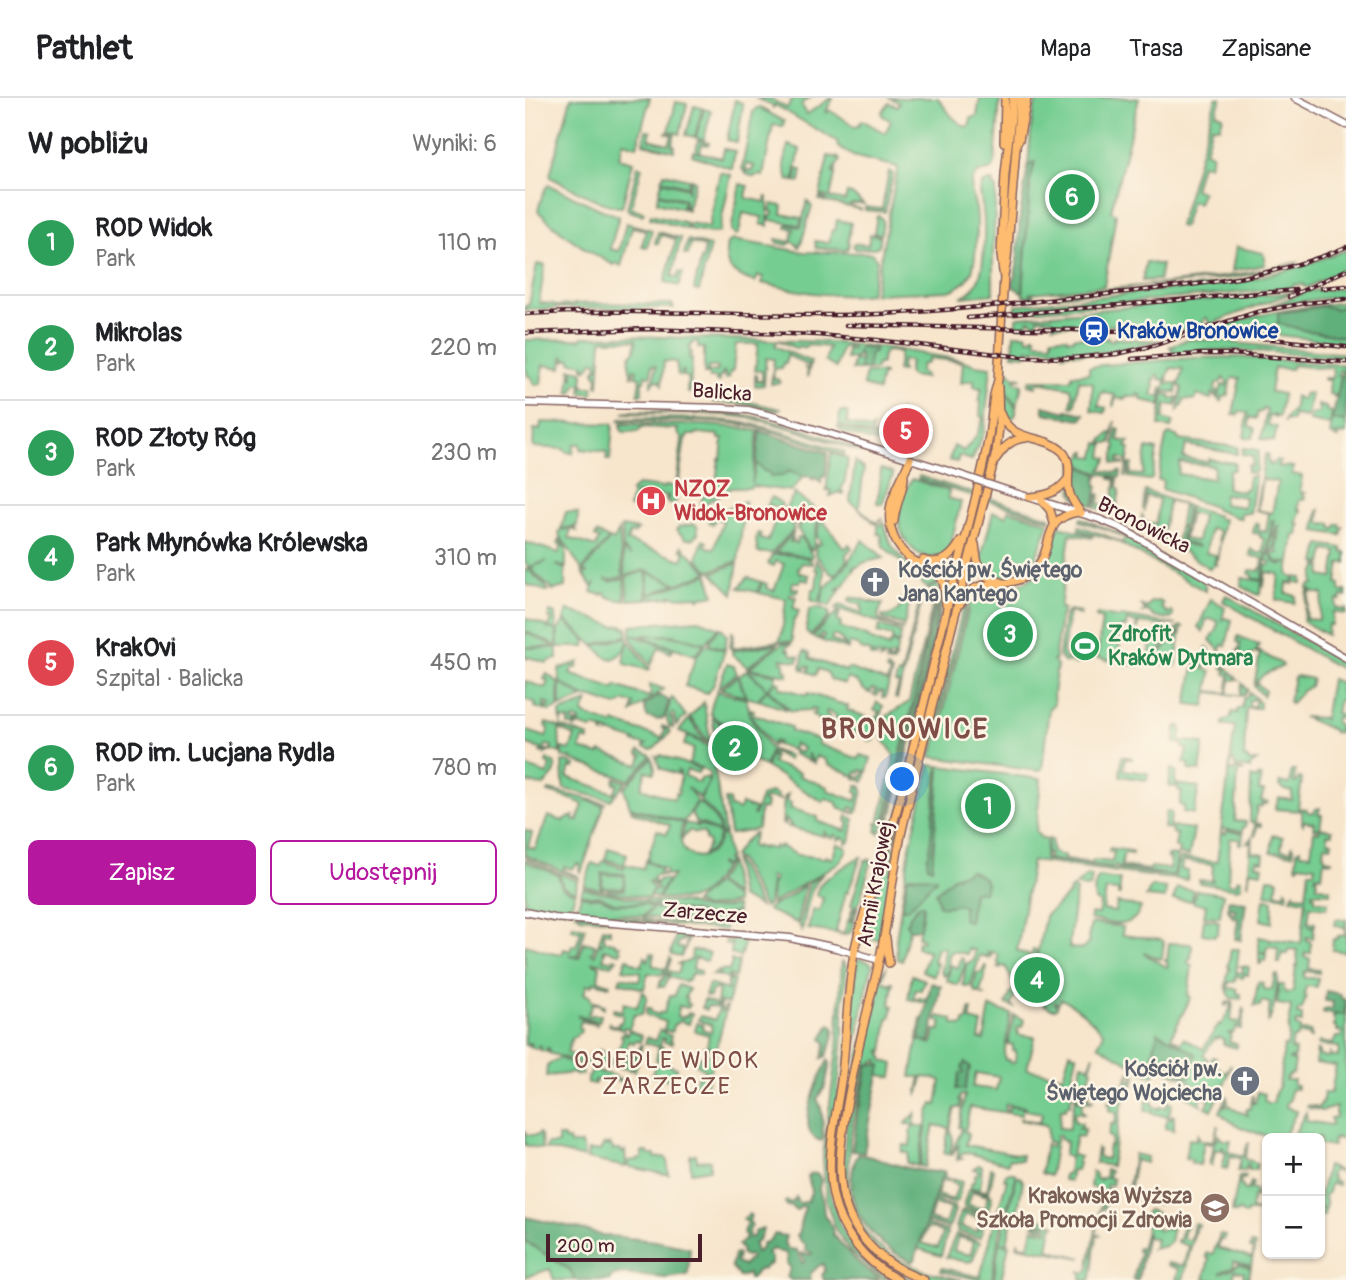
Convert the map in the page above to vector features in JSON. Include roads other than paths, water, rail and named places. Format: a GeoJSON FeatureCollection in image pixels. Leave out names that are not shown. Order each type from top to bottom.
{"type":"FeatureCollection","features":[{"type":"Feature","properties":{"kind":"main road"},"geometry":{"type":"LineString","coordinates":[[1005,98],[1005,174]]}},
{"type":"Feature","properties":{"kind":"main road","name":"Armii Krajowej"},"geometry":{"type":"LineString","coordinates":[[1004,276],[1001,255],[1005,174],[1013,98]]}},
{"type":"Feature","properties":{"kind":"main road","name":"Armii Krajowej"},"geometry":{"type":"LineString","coordinates":[[898,1280],[874,1264],[854,1243],[838,1212],[831,1181],[831,1149],[857,939],[894,821],[987,450],[997,380],[1020,98]]}},
{"type":"Feature","properties":{"kind":"main road"},"geometry":{"type":"LineString","coordinates":[[1015,151],[1027,98]]}},
{"type":"Feature","properties":{"kind":"main road","name":"Armii Krajowej"},"geometry":{"type":"LineString","coordinates":[[924,1280],[892,1265],[867,1244],[851,1219],[845,1201],[840,1159],[847,1102],[885,934],[903,825],[993,463],[998,436],[997,380]]}},
{"type":"Feature","properties":{"kind":"main road"},"geometry":{"type":"LineString","coordinates":[[999,408],[1008,427],[1054,446],[1062,452],[1069,465],[1070,495],[1080,513],[1064,516],[1054,523]]}},
{"type":"Feature","properties":{"kind":"main road"},"geometry":{"type":"LineString","coordinates":[[993,463],[1010,442],[1031,438]]}},
{"type":"Feature","properties":{"kind":"main road"},"geometry":{"type":"LineString","coordinates":[[910,459],[896,506],[894,521],[898,537],[911,552],[930,562],[944,560],[952,554],[966,531]]}},
{"type":"Feature","properties":{"kind":"main road"},"geometry":{"type":"LineString","coordinates":[[904,476],[899,481],[891,502],[892,532],[906,554],[930,567],[940,577],[944,585],[947,609]]}},
{"type":"Feature","properties":{"kind":"main road"},"geometry":{"type":"LineString","coordinates":[[1029,497],[1055,492],[1068,479]]}},
{"type":"Feature","properties":{"kind":"main road"},"geometry":{"type":"LineString","coordinates":[[957,607],[975,587],[1023,578],[1035,569],[1045,551],[1054,523],[1050,510],[1042,501]]}},
{"type":"Feature","properties":{"kind":"main road"},"geometry":{"type":"LineString","coordinates":[[974,540],[981,571],[990,578],[1005,583]]}},
{"type":"Feature","properties":{"kind":"main road"},"geometry":{"type":"LineString","coordinates":[[885,934],[889,963]]}},
{"type":"Feature","properties":{"kind":"street"},"geometry":{"type":"LineString","coordinates":[[1295,98],[1346,125]]}},
{"type":"Feature","properties":{"kind":"street","name":"Balicka"},"geometry":{"type":"LineString","coordinates":[[525,403],[743,409],[910,459]]}},
{"type":"Feature","properties":{"kind":"street","name":"Bronowicka"},"geometry":{"type":"LineString","coordinates":[[910,459],[1112,524],[1346,658]]}},
{"type":"Feature","properties":{"kind":"street","name":"Zarzecze"},"geometry":{"type":"LineString","coordinates":[[525,912],[554,918],[790,938],[879,960]]}},
{"type":"Feature","properties":{"kind":"railway"},"geometry":{"type":"LineString","coordinates":[[525,314],[603,312],[838,315],[939,310],[1229,280],[1288,267],[1346,247]]}},
{"type":"Feature","properties":{"kind":"railway"},"geometry":{"type":"LineString","coordinates":[[1289,297],[1346,270]]}},
{"type":"Feature","properties":{"kind":"railway"},"geometry":{"type":"LineString","coordinates":[[1322,288],[1346,286]]}},
{"type":"Feature","properties":{"kind":"railway"},"geometry":{"type":"LineString","coordinates":[[968,318],[1296,290]]}},
{"type":"Feature","properties":{"kind":"railway"},"geometry":{"type":"LineString","coordinates":[[525,333],[648,329],[817,335],[1022,357],[1071,358],[1117,354],[1152,346],[1257,312],[1346,299]]}},
{"type":"Feature","properties":{"kind":"railway"},"geometry":{"type":"LineString","coordinates":[[846,325],[1169,332],[1346,347]]}},
{"type":"Feature","properties":{"kind":"railway"},"geometry":{"type":"LineString","coordinates":[[1132,359],[1231,354],[1346,362]]}},
{"type":"Feature","properties":{"kind":"place","name":"ROD im. Lucjana Rydla"},"geometry":{"type":"Point","coordinates":[1072,197]}},
{"type":"Feature","properties":{"kind":"place","name":"Kraków Bronowice"},"geometry":{"type":"Point","coordinates":[1094,331]}},
{"type":"Feature","properties":{"kind":"place","name":"KrakOvi"},"geometry":{"type":"Point","coordinates":[906,431]}},
{"type":"Feature","properties":{"kind":"place","name":"NZOZ Widok-Bronowice"},"geometry":{"type":"Point","coordinates":[651,501]}},
{"type":"Feature","properties":{"kind":"place","name":"Kościół pw. Świętego Jana Kantego"},"geometry":{"type":"Point","coordinates":[875,582]}},
{"type":"Feature","properties":{"kind":"place","name":"ROD Złoty Róg"},"geometry":{"type":"Point","coordinates":[1010,634]}},
{"type":"Feature","properties":{"kind":"place","name":"Zdrofit Kraków Dytmara"},"geometry":{"type":"Point","coordinates":[1085,646]}},
{"type":"Feature","properties":{"kind":"place","name":"Mikrolas"},"geometry":{"type":"Point","coordinates":[735,748]}},
{"type":"Feature","properties":{"kind":"place","name":"ROD Widok"},"geometry":{"type":"Point","coordinates":[988,806]}},
{"type":"Feature","properties":{"kind":"place","name":"Park Młynówka Królewska"},"geometry":{"type":"Point","coordinates":[1037,980]}},
{"type":"Feature","properties":{"kind":"place","name":"Kościół pw. Świętego Wojciecha"},"geometry":{"type":"Point","coordinates":[1245,1081]}},
{"type":"Feature","properties":{"kind":"place","name":"Krakowska Wyższa Szkoła Promocji Zdrowia"},"geometry":{"type":"Point","coordinates":[1215,1208]}},
{"type":"Feature","properties":{"kind":"district","name":"BRONOWICE"},"geometry":{"type":"Point","coordinates":[905,728]}},
{"type":"Feature","properties":{"kind":"district","name":"OSIEDLE WIDOK ZARZECZE"},"geometry":{"type":"Point","coordinates":[667,1073]}}]}
